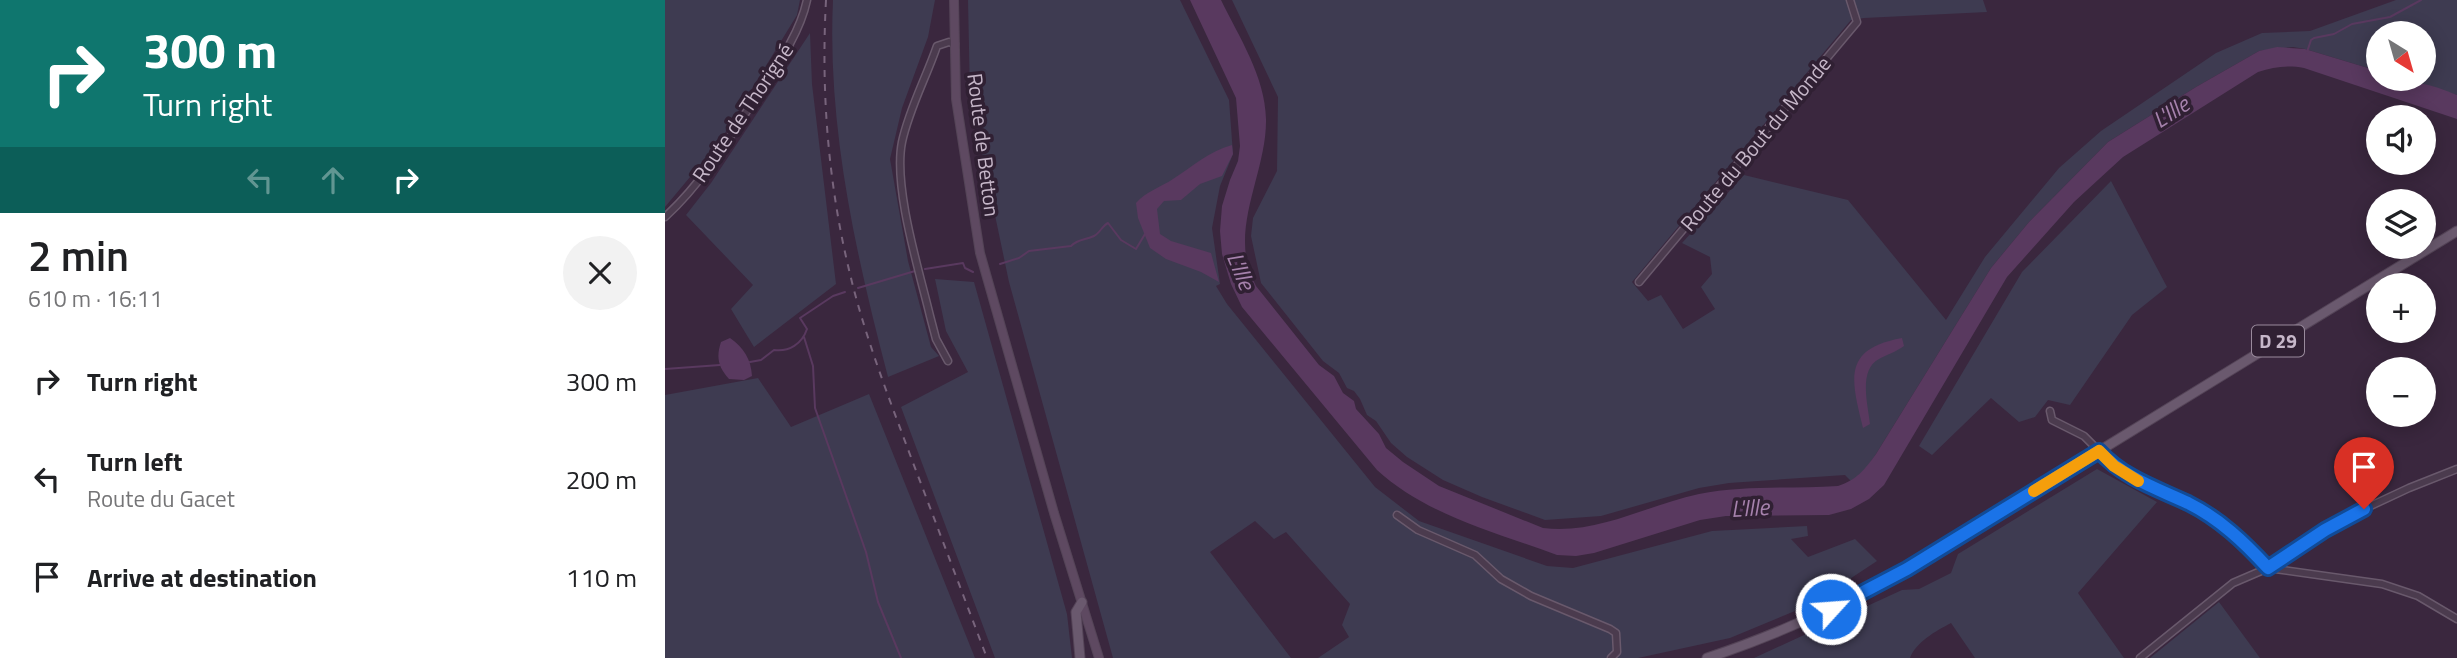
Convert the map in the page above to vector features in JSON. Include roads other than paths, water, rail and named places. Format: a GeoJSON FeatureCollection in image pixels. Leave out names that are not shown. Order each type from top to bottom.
{"type":"FeatureCollection","features":[{"type":"Feature","properties":{"kind":"main road","name":"Route de Betton"},"geometry":{"type":"LineString","coordinates":[[954,0],[956,99],[980,253],[1053,513],[1099,658]]}},
{"type":"Feature","properties":{"kind":"main road","name":"D 29"},"geometry":{"type":"LineString","coordinates":[[1707,658],[1769,636],[1857,597],[1907,569],[2457,231]]}},
{"type":"Feature","properties":{"kind":"main road"},"geometry":{"type":"LineString","coordinates":[[1080,658],[1076,612],[1082,602]]}},
{"type":"Feature","properties":{"kind":"street","name":"Route de Thorigné"},"geometry":{"type":"LineString","coordinates":[[665,217],[699,180],[732,134],[794,35],[807,0]]}},
{"type":"Feature","properties":{"kind":"street","name":"Route du Bout du Monde"},"geometry":{"type":"LineString","coordinates":[[1639,282],[1857,22],[1850,0]]}},
{"type":"Feature","properties":{"kind":"street"},"geometry":{"type":"LineString","coordinates":[[948,360],[936,339],[930,316],[899,172],[905,131],[937,46],[949,42],[955,44]]}},
{"type":"Feature","properties":{"kind":"street"},"geometry":{"type":"LineString","coordinates":[[2050,411],[2052,420],[2084,436],[2126,474],[2214,519],[2245,543],[2268,568],[2382,584],[2418,596],[2457,619]]}},
{"type":"Feature","properties":{"kind":"street"},"geometry":{"type":"LineString","coordinates":[[2140,658],[2221,590],[2268,568],[2325,530],[2364,509],[2457,469]]}},
{"type":"Feature","properties":{"kind":"street"},"geometry":{"type":"LineString","coordinates":[[1397,514],[1418,530],[1475,555],[1501,579],[1531,596],[1616,633],[1617,652],[1611,658]]}},
{"type":"Feature","properties":{"kind":"water","name":"L'Ille"},"geometry":{"type":"Polygon","coordinates":[[[1190,0],[1221,0],[1250,57],[1265,103],[1265,140],[1246,224],[1248,266],[1256,286],[1319,365],[1334,376],[1343,393],[1354,401],[1356,409],[1379,434],[1386,448],[1403,462],[1439,486],[1543,528],[1563,529],[1602,523],[1716,491],[1838,486],[1850,481],[1876,454],[1991,268],[2029,222],[2108,142],[2259,51],[2277,47],[2305,49],[2366,67],[2366,89],[2304,68],[2281,67],[2258,72],[2123,157],[2074,202],[2007,277],[1884,485],[1869,499],[1851,509],[1829,515],[1726,516],[1700,520],[1594,553],[1576,556],[1557,555],[1462,521],[1396,486],[1377,470],[1242,307],[1231,284],[1222,254],[1220,231],[1222,206],[1238,161],[1240,146],[1236,98],[1190,0]]]}},
{"type":"Feature","properties":{"kind":"water"},"geometry":{"type":"Polygon","coordinates":[[[2438,88],[2457,95],[2457,119],[2436,112],[2436,105],[2415,105],[2373,91],[2436,91],[2438,88]]]}},
{"type":"Feature","properties":{"kind":"water"},"geometry":{"type":"Polygon","coordinates":[[[1232,145],[1233,154],[1222,176],[1200,184],[1181,200],[1164,201],[1157,209],[1160,234],[1171,241],[1211,253],[1219,282],[1166,259],[1150,248],[1138,218],[1136,203],[1208,155],[1232,145]]]}},
{"type":"Feature","properties":{"kind":"water"},"geometry":{"type":"Polygon","coordinates":[[[730,338],[743,350],[750,364],[752,376],[744,380],[729,379],[720,366],[718,357],[721,342],[730,338]]]}},
{"type":"Feature","properties":{"kind":"water"},"geometry":{"type":"Polygon","coordinates":[[[1902,338],[1904,346],[1879,359],[1868,371],[1866,398],[1870,424],[1863,428],[1854,381],[1855,369],[1860,358],[1869,350],[1902,338]]]}},
{"type":"Feature","properties":{"kind":"waterway"},"geometry":{"type":"LineString","coordinates":[[2307,52],[2314,38],[2334,34],[2352,24],[2390,17],[2421,0]]}},
{"type":"Feature","properties":{"kind":"waterway"},"geometry":{"type":"LineString","coordinates":[[1000,264],[1019,258],[1029,251],[1071,246],[1094,236],[1108,223],[1121,240],[1136,249],[1145,234]]}},
{"type":"Feature","properties":{"kind":"waterway"},"geometry":{"type":"LineString","coordinates":[[925,269],[963,263],[965,268],[973,272]]}},
{"type":"Feature","properties":{"kind":"waterway"},"geometry":{"type":"LineString","coordinates":[[858,288],[915,271]]}},
{"type":"Feature","properties":{"kind":"waterway"},"geometry":{"type":"LineString","coordinates":[[750,362],[761,360],[774,350],[785,350],[794,346],[802,339],[807,329],[800,318],[833,296],[845,292]]}},
{"type":"Feature","properties":{"kind":"waterway"},"geometry":{"type":"LineString","coordinates":[[804,337],[813,366],[815,408],[866,552],[878,602],[901,658]]}},
{"type":"Feature","properties":{"kind":"waterway"},"geometry":{"type":"LineString","coordinates":[[665,369],[720,365]]}},
{"type":"Feature","properties":{"kind":"railway"},"geometry":{"type":"LineString","coordinates":[[826,0],[828,138],[836,206],[850,274],[886,391],[987,658]]}}]}
